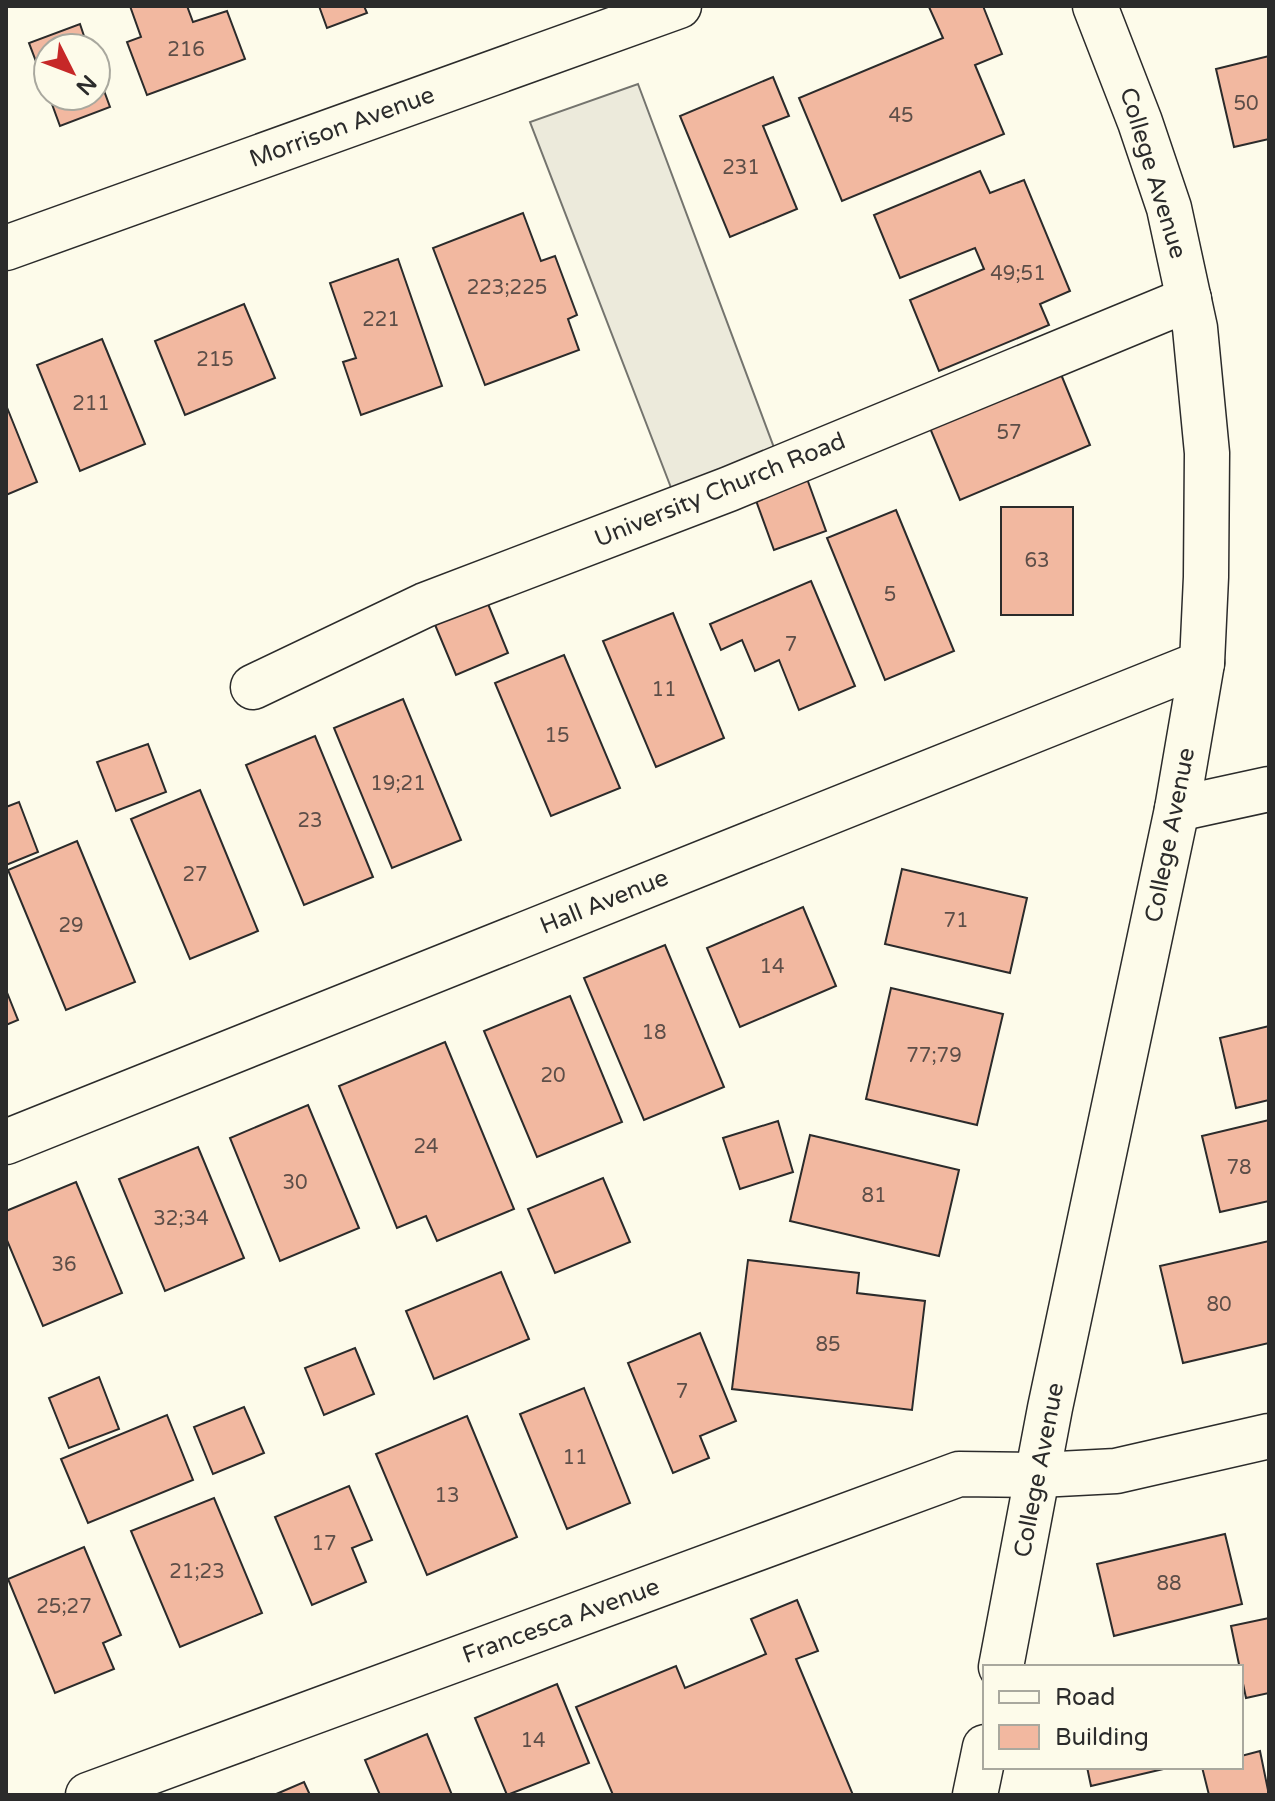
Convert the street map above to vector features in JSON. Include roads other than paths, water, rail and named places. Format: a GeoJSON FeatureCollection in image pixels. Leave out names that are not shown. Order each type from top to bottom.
{"type":"FeatureCollection","features":[{"type":"Feature","properties":{"kind":"street","name":"Morrison Avenue"},"geometry":{"type":"LineString","coordinates":[[6,248],[679,6]]}},
{"type":"Feature","properties":{"kind":"street","name":"College Avenue"},"geometry":{"type":"LineString","coordinates":[[1001,1665],[1050,1408],[1177,809],[1202,663],[1207,453],[1195,328],[1169,208],[1095,6]]}},
{"type":"Feature","properties":{"kind":"street","name":"University Church Road"},"geometry":{"type":"LineString","coordinates":[[253,687],[425,605],[729,489],[1189,299]]}},
{"type":"Feature","properties":{"kind":"street","name":"Hall Avenue"},"geometry":{"type":"LineString","coordinates":[[6,1142],[1202,663]]}},
{"type":"Feature","properties":{"kind":"street"},"geometry":{"type":"LineString","coordinates":[[1177,809],[1269,789]]}},
{"type":"Feature","properties":{"kind":"street","name":"Francesca Avenue"},"geometry":{"type":"LineString","coordinates":[[88,1795],[959,1474],[1039,1475],[1116,1471],[1269,1436]]}},
{"type":"Feature","properties":{"kind":"street"},"geometry":{"type":"LineString","coordinates":[[975,1795],[983,1757]]}}]}
